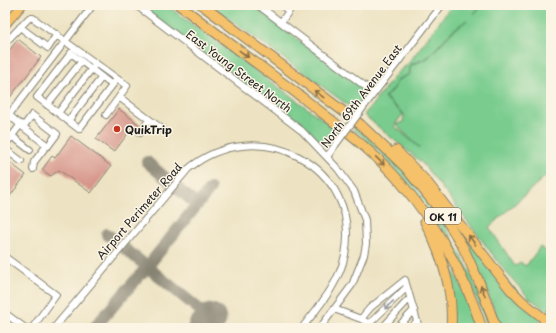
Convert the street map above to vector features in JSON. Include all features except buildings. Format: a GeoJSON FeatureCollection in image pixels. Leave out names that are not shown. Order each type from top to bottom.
{"type":"FeatureCollection","features":[{"type":"Feature","properties":{"kind":"highway"},"geometry":{"type":"LineString","coordinates":[[172,5],[212,30]]}},
{"type":"Feature","properties":{"kind":"highway","name":"OK 11"},"geometry":{"type":"LineString","coordinates":[[179,5],[359,142],[385,166],[412,195],[436,229],[462,274],[482,328]]}},
{"type":"Feature","properties":{"kind":"highway","name":"OK 11"},"geometry":{"type":"LineString","coordinates":[[202,5],[360,124],[405,167],[442,213],[470,260],[496,328]]}},
{"type":"Feature","properties":{"kind":"highway"},"geometry":{"type":"LineString","coordinates":[[360,124],[380,135],[418,171],[510,289],[523,302],[549,319]]}},
{"type":"Feature","properties":{"kind":"highway"},"geometry":{"type":"LineString","coordinates":[[412,195],[433,239],[443,266],[450,292],[451,328]]}},
{"type":"Feature","properties":{"kind":"main road"},"geometry":{"type":"LineString","coordinates":[[5,25],[20,7]]}},
{"type":"Feature","properties":{"kind":"main road"},"geometry":{"type":"LineString","coordinates":[[540,328],[549,319]]}},
{"type":"Feature","properties":{"kind":"street"},"geometry":{"type":"LineString","coordinates":[[47,145],[22,126],[7,118],[93,5]]}},
{"type":"Feature","properties":{"kind":"street","name":"East Young Street North"},"geometry":{"type":"LineString","coordinates":[[136,5],[302,131],[327,157]]}},
{"type":"Feature","properties":{"kind":"street"},"geometry":{"type":"LineString","coordinates":[[258,5],[374,94]]}},
{"type":"Feature","properties":{"kind":"street"},"geometry":{"type":"LineString","coordinates":[[281,22],[289,11],[282,5]]}},
{"type":"Feature","properties":{"kind":"street","name":"North 69th Avenue East"},"geometry":{"type":"LineString","coordinates":[[320,328],[352,285],[359,273],[364,255],[366,232],[362,211],[354,191],[348,180],[327,157],[442,5]]}},
{"type":"Feature","properties":{"kind":"street"},"geometry":{"type":"LineString","coordinates":[[5,44],[28,18],[33,18],[66,40],[127,86],[106,114]]}},
{"type":"Feature","properties":{"kind":"street"},"geometry":{"type":"LineString","coordinates":[[20,27],[48,48],[57,34]]}},
{"type":"Feature","properties":{"kind":"street"},"geometry":{"type":"LineString","coordinates":[[75,48],[37,98],[68,121],[79,129],[117,79]]}},
{"type":"Feature","properties":{"kind":"street"},"geometry":{"type":"LineString","coordinates":[[70,53],[112,85]]}},
{"type":"Feature","properties":{"kind":"street"},"geometry":{"type":"LineString","coordinates":[[47,105],[81,62]]}},
{"type":"Feature","properties":{"kind":"street"},"geometry":{"type":"LineString","coordinates":[[58,113],[96,63]]}},
{"type":"Feature","properties":{"kind":"street"},"geometry":{"type":"LineString","coordinates":[[68,121],[102,77]]}},
{"type":"Feature","properties":{"kind":"street"},"geometry":{"type":"LineString","coordinates":[[119,97],[162,129]]}},
{"type":"Feature","properties":{"kind":"street"},"geometry":{"type":"LineString","coordinates":[[5,145],[32,115],[57,134],[34,162],[33,169]]}},
{"type":"Feature","properties":{"kind":"street"},"geometry":{"type":"LineString","coordinates":[[140,133],[149,120]]}},
{"type":"Feature","properties":{"kind":"street"},"geometry":{"type":"LineString","coordinates":[[12,136],[30,150]]}},
{"type":"Feature","properties":{"kind":"street","name":"Airport Perimeter Road"},"geometry":{"type":"LineString","coordinates":[[54,328],[188,169],[210,154],[223,149],[248,145],[265,145],[291,152],[310,164],[326,178],[341,206],[346,233],[345,255],[342,269],[329,291],[302,328]]}},
{"type":"Feature","properties":{"kind":"street"},"geometry":{"type":"LineString","coordinates":[[5,149],[21,161]]}},
{"type":"Feature","properties":{"kind":"street"},"geometry":{"type":"LineString","coordinates":[[5,257],[56,295],[33,327],[30,328]]}},
{"type":"Feature","properties":{"kind":"street"},"geometry":{"type":"LineString","coordinates":[[361,319],[370,308],[405,280],[419,328]]}},
{"type":"Feature","properties":{"kind":"street"},"geometry":{"type":"LineString","coordinates":[[370,323],[407,287]]}},
{"type":"Feature","properties":{"kind":"street"},"geometry":{"type":"LineString","coordinates":[[382,328],[410,298]]}},
{"type":"Feature","properties":{"kind":"street"},"geometry":{"type":"LineString","coordinates":[[334,309],[361,319],[377,328]]}},
{"type":"Feature","properties":{"kind":"street"},"geometry":{"type":"LineString","coordinates":[[397,328],[414,310]]}},
{"type":"Feature","properties":{"kind":"street"},"geometry":{"type":"LineString","coordinates":[[5,316],[6,314],[25,328]]}},
{"type":"Feature","properties":{"kind":"street"},"geometry":{"type":"LineString","coordinates":[[411,328],[417,321]]}},
{"type":"Feature","properties":{"kind":"green space"},"geometry":{"type":"Polygon","coordinates":[[[144,5],[166,5],[340,132],[329,146],[326,146],[153,16],[144,5]]]}},
{"type":"Feature","properties":{"kind":"green space"},"geometry":{"type":"Polygon","coordinates":[[[210,5],[252,5],[363,88],[367,93],[367,97],[356,111],[210,5]]]}},
{"type":"Feature","properties":{"kind":"green space"},"geometry":{"type":"Polygon","coordinates":[[[452,5],[481,5],[474,14],[482,5],[551,5],[551,171],[489,227],[515,266],[521,263],[526,266],[540,247],[551,255],[551,308],[548,311],[529,298],[505,271],[422,163],[364,115],[398,72],[408,64],[452,5]],[[467,20],[452,31],[428,57],[410,65],[409,74],[397,80],[393,90],[398,80],[410,74],[410,66],[428,58],[452,32],[467,20]],[[393,90],[384,97],[403,114],[394,126],[420,148],[396,125],[403,122],[404,114],[385,97],[393,90]]]}},
{"type":"Feature","properties":{"kind":"green space"},"geometry":{"type":"Polygon","coordinates":[[[356,126],[396,162],[438,214],[471,273],[493,328],[488,328],[462,266],[452,247],[429,211],[390,163],[372,145],[353,130],[356,126]]]}},
{"type":"Feature","properties":{"kind":"green space"},"geometry":{"type":"Polygon","coordinates":[[[452,220],[542,319],[536,328],[501,328],[467,246],[452,220]]]}},
{"type":"Feature","properties":{"kind":"green space"},"geometry":{"type":"Polygon","coordinates":[[[443,250],[466,296],[477,328],[453,328],[441,251],[443,250]]]}},
{"type":"Feature","properties":{"kind":"taxiway"},"geometry":{"type":"LineString","coordinates":[[147,162],[197,205]]}},
{"type":"Feature","properties":{"kind":"taxiway"},"geometry":{"type":"LineString","coordinates":[[94,328],[147,267],[210,189]]}},
{"type":"Feature","properties":{"kind":"taxiway"},"geometry":{"type":"LineString","coordinates":[[107,234],[211,319]]}},
{"type":"Feature","properties":{"kind":"runway"},"geometry":{"type":"LineString","coordinates":[[203,328],[211,319]]}},
{"type":"Feature","properties":{"kind":"place","name":"QuikTrip"},"geometry":{"type":"Point","coordinates":[117,129]}}]}
